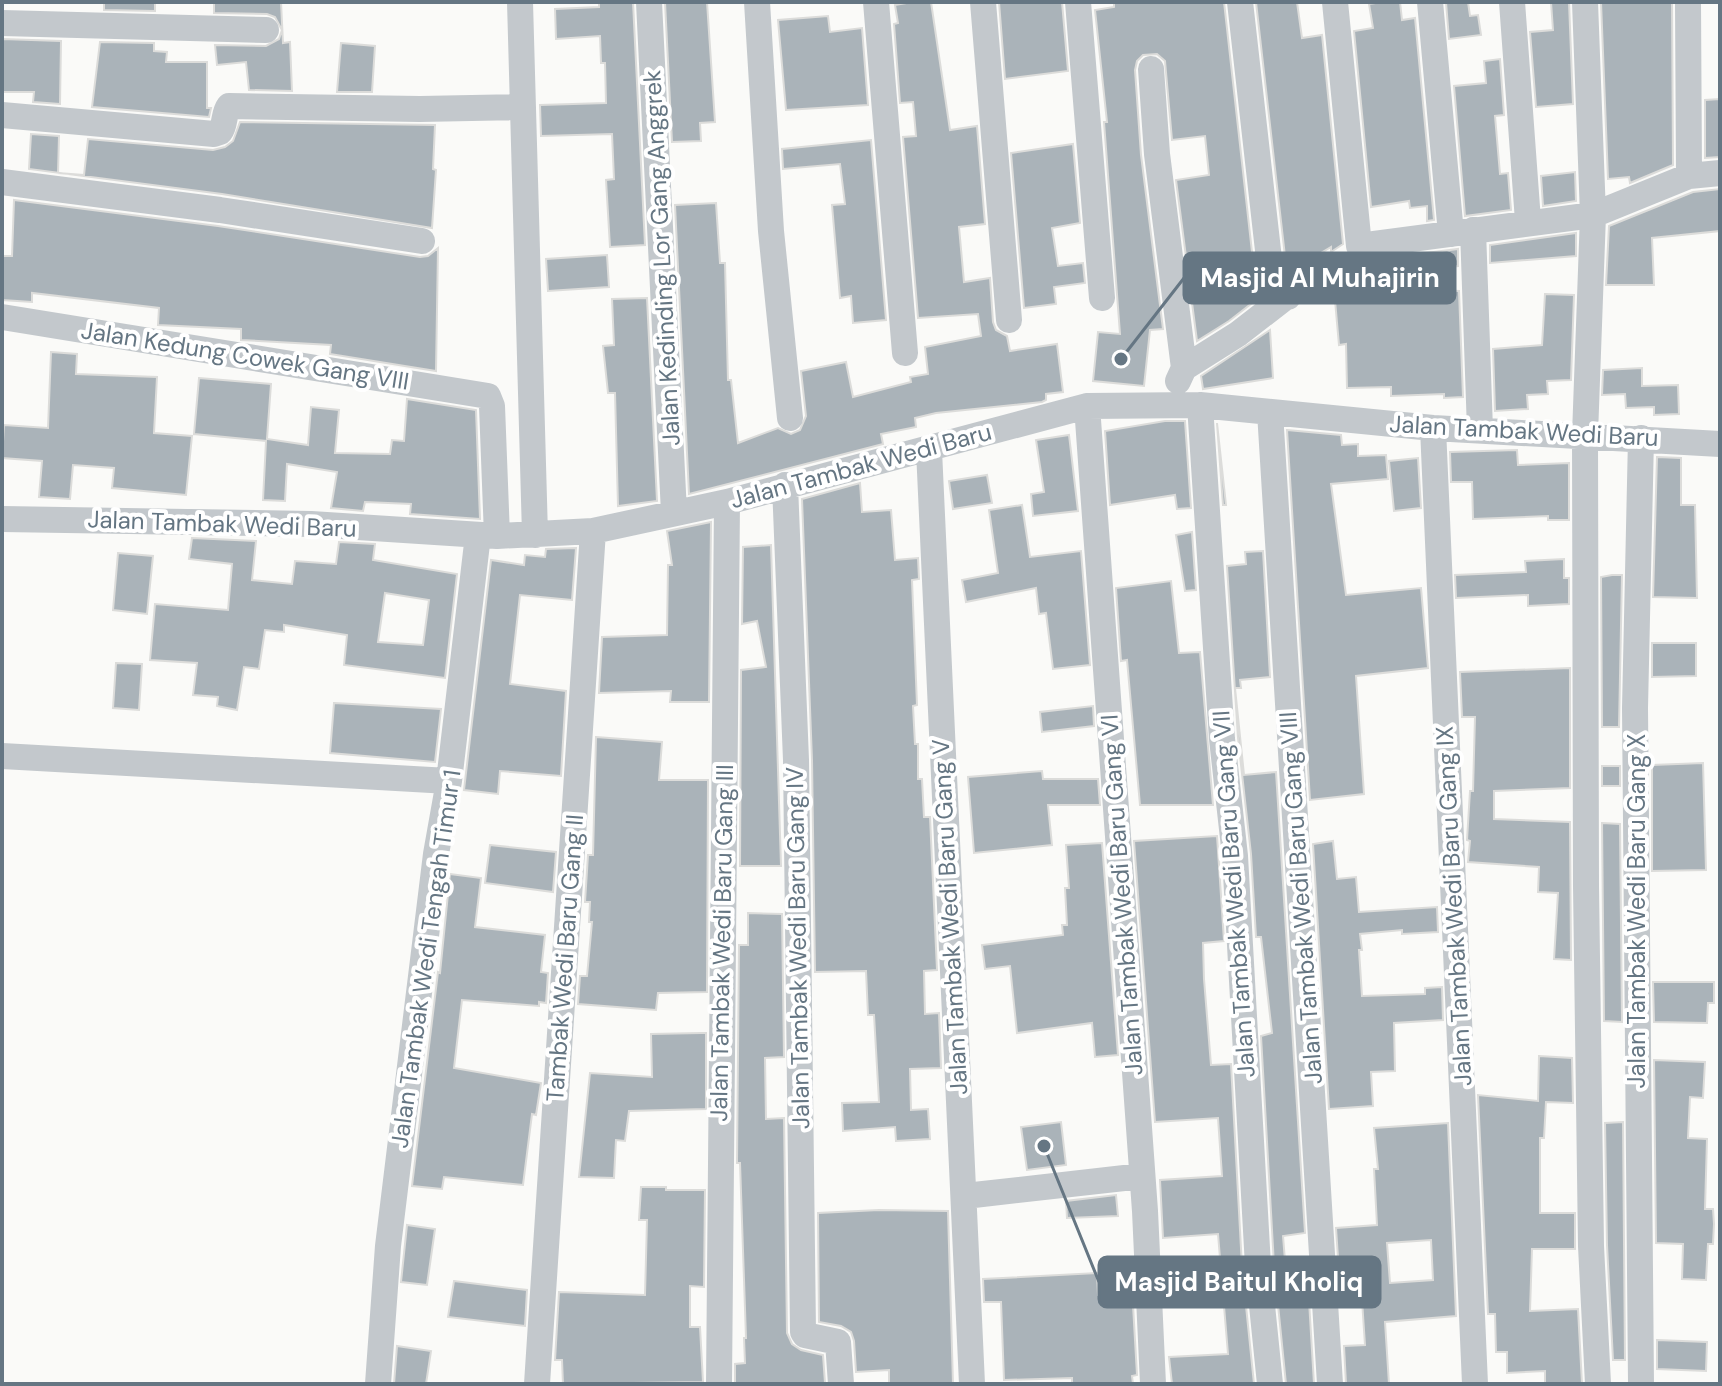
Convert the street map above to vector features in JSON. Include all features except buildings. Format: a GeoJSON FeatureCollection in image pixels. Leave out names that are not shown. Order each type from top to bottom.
{"type":"FeatureCollection","features":[{"type":"Feature","properties":{"kind":"street"},"geometry":{"type":"LineString","coordinates":[[520,2],[535,528]]}},
{"type":"Feature","properties":{"kind":"street","name":"Jalan Kedinding Lor Gang Anggrek"},"geometry":{"type":"LineString","coordinates":[[649,2],[674,513]]}},
{"type":"Feature","properties":{"kind":"street"},"geometry":{"type":"LineString","coordinates":[[757,2],[771,231],[790,418]]}},
{"type":"Feature","properties":{"kind":"street"},"geometry":{"type":"LineString","coordinates":[[876,2],[905,353]]}},
{"type":"Feature","properties":{"kind":"street"},"geometry":{"type":"LineString","coordinates":[[983,2],[1009,320]]}},
{"type":"Feature","properties":{"kind":"street"},"geometry":{"type":"LineString","coordinates":[[1078,2],[1102,298]]}},
{"type":"Feature","properties":{"kind":"street"},"geometry":{"type":"LineString","coordinates":[[1240,2],[1270,268],[1273,278],[1288,297]]}},
{"type":"Feature","properties":{"kind":"street"},"geometry":{"type":"LineString","coordinates":[[1335,2],[1359,246],[1528,221],[1593,215],[1689,176],[1720,173]]}},
{"type":"Feature","properties":{"kind":"street"},"geometry":{"type":"LineString","coordinates":[[1430,2],[1462,232],[1480,430]]}},
{"type":"Feature","properties":{"kind":"street"},"geometry":{"type":"LineString","coordinates":[[1512,2],[1528,221]]}},
{"type":"Feature","properties":{"kind":"street"},"geometry":{"type":"LineString","coordinates":[[1585,2],[1593,215],[1585,435],[1587,980],[1591,1246],[1598,1384]]}},
{"type":"Feature","properties":{"kind":"street"},"geometry":{"type":"LineString","coordinates":[[1688,2],[1689,176]]}},
{"type":"Feature","properties":{"kind":"street"},"geometry":{"type":"LineString","coordinates":[[2,23],[266,30]]}},
{"type":"Feature","properties":{"kind":"street"},"geometry":{"type":"LineString","coordinates":[[1151,69],[1157,154],[1184,368],[1288,297],[1318,272]]}},
{"type":"Feature","properties":{"kind":"street"},"geometry":{"type":"LineString","coordinates":[[2,115],[214,134],[220,132],[224,125],[225,110],[229,106],[523,107]]}},
{"type":"Feature","properties":{"kind":"street"},"geometry":{"type":"LineString","coordinates":[[2,182],[220,210],[422,241]]}},
{"type":"Feature","properties":{"kind":"street","name":"Jalan Kedung Cowek Gang VIII"},"geometry":{"type":"LineString","coordinates":[[2,317],[488,396]]}},
{"type":"Feature","properties":{"kind":"street","name":"Jalan Tambak Wedi Baru Gang VII"},"geometry":{"type":"LineString","coordinates":[[1184,368],[1177,383],[1187,404],[1236,870],[1258,1266],[1270,1384]]}},
{"type":"Feature","properties":{"kind":"street","name":"Jalan Tambak Wedi Tengah Timur 1"},"geometry":{"type":"LineString","coordinates":[[378,1384],[388,1246],[436,854],[488,535],[492,406],[488,396]]}},
{"type":"Feature","properties":{"kind":"street","name":"Jalan Tambak Wedi Baru"},"geometry":{"type":"LineString","coordinates":[[2,519],[311,524],[488,535],[535,528],[593,531],[727,502],[1087,406],[1187,404],[1433,428],[1720,444]]}},
{"type":"Feature","properties":{"kind":"street","name":"Jalan Tambak Wedi Baru Gang VI"},"geometry":{"type":"LineString","coordinates":[[1087,406],[1142,1176],[1153,1384]]}},
{"type":"Feature","properties":{"kind":"street","name":"Jalan Tambak Wedi Baru Gang VIII"},"geometry":{"type":"LineString","coordinates":[[1270,412],[1330,1384]]}},
{"type":"Feature","properties":{"kind":"street","name":"Jalan Tambak Wedi Baru Gang IX"},"geometry":{"type":"LineString","coordinates":[[1433,428],[1475,1384]]}},
{"type":"Feature","properties":{"kind":"street","name":"Jalan Tambak Wedi Baru Gang X"},"geometry":{"type":"LineString","coordinates":[[1641,438],[1635,708],[1641,1384]]}},
{"type":"Feature","properties":{"kind":"street","name":"Jalan Tambak Wedi Baru Gang V"},"geometry":{"type":"LineString","coordinates":[[929,450],[972,1384]]}},
{"type":"Feature","properties":{"kind":"street","name":"Jalan Tambak Wedi Baru Gang IV"},"geometry":{"type":"LineString","coordinates":[[785,485],[796,760],[803,1332],[838,1342],[841,1384]]}},
{"type":"Feature","properties":{"kind":"street","name":"Jalan Tambak Wedi Baru Gang III"},"geometry":{"type":"LineString","coordinates":[[719,1384],[727,502]]}},
{"type":"Feature","properties":{"kind":"street","name":"Tambak Wedi Baru Gang II"},"geometry":{"type":"LineString","coordinates":[[537,1384],[593,531]]}},
{"type":"Feature","properties":{"kind":"street"},"geometry":{"type":"LineString","coordinates":[[2,756],[449,781]]}},
{"type":"Feature","properties":{"kind":"street"},"geometry":{"type":"LineString","coordinates":[[965,1196],[1142,1176]]}},
{"type":"Feature","properties":{"kind":"place","name":"Masjid Al Muhajirin"},"geometry":{"type":"Point","coordinates":[1121,359]}},
{"type":"Feature","properties":{"kind":"place","name":"Masjid Baitul Kholiq"},"geometry":{"type":"Point","coordinates":[1044,1146]}}]}
